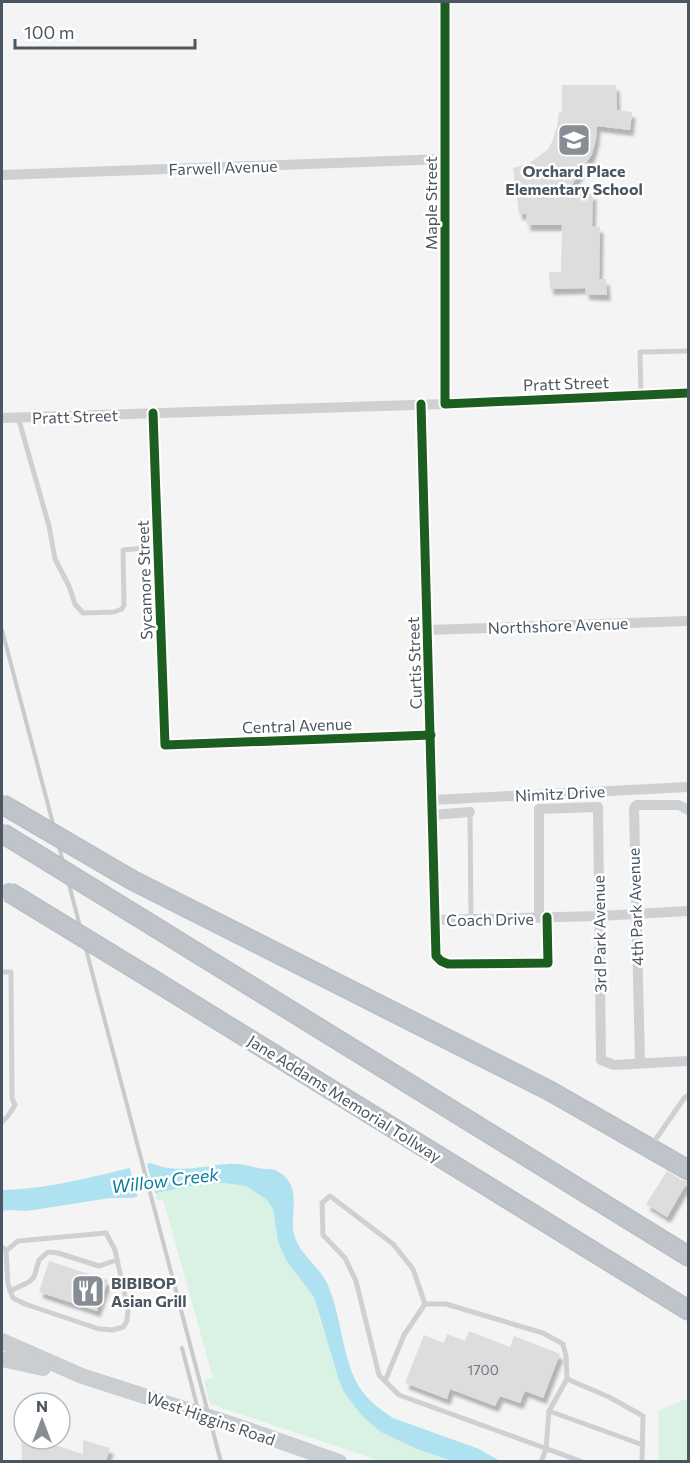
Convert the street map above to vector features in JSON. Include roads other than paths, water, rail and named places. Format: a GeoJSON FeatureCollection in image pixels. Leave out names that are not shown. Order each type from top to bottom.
{"type":"FeatureCollection","features":[{"type":"Feature","properties":{"kind":"highway"},"geometry":{"type":"LineString","coordinates":[[2,804],[132,880],[550,1090],[688,1170]]}},
{"type":"Feature","properties":{"kind":"highway"},"geometry":{"type":"LineString","coordinates":[[2,833],[688,1256]]}},
{"type":"Feature","properties":{"kind":"highway","name":"Jane Addams Memorial Tollway"},"geometry":{"type":"LineString","coordinates":[[5,889],[688,1310]]}},
{"type":"Feature","properties":{"kind":"main road","name":"West Higgins Road"},"geometry":{"type":"LineString","coordinates":[[2,1341],[82,1376],[339,1461]]}},
{"type":"Feature","properties":{"kind":"main road","name":"West Higgins Road"},"geometry":{"type":"LineString","coordinates":[[2,1359],[82,1376]]}},
{"type":"Feature","properties":{"kind":"street","name":"Maple Street"},"geometry":{"type":"LineString","coordinates":[[445,2],[445,404]]}},
{"type":"Feature","properties":{"kind":"street","name":"Farwell Avenue"},"geometry":{"type":"LineString","coordinates":[[2,175],[445,159]]}},
{"type":"Feature","properties":{"kind":"street","name":"Pratt Street"},"geometry":{"type":"LineString","coordinates":[[2,418],[445,404],[688,393]]}},
{"type":"Feature","properties":{"kind":"street","name":"Curtis Street"},"geometry":{"type":"LineString","coordinates":[[421,404],[436,956],[443,963],[548,963],[543,917]]}},
{"type":"Feature","properties":{"kind":"street","name":"Sycamore Street"},"geometry":{"type":"LineString","coordinates":[[153,413],[165,745]]}},
{"type":"Feature","properties":{"kind":"street","name":"Northshore Avenue"},"geometry":{"type":"LineString","coordinates":[[428,630],[688,621]]}},
{"type":"Feature","properties":{"kind":"street","name":"Central Avenue"},"geometry":{"type":"LineString","coordinates":[[165,745],[430,735]]}},
{"type":"Feature","properties":{"kind":"street","name":"Nimitz Drive"},"geometry":{"type":"LineString","coordinates":[[432,800],[688,787]]}},
{"type":"Feature","properties":{"kind":"street","name":"4th Park Avenue"},"geometry":{"type":"LineString","coordinates":[[640,1063],[634,808],[637,805],[679,805],[688,809]]}},
{"type":"Feature","properties":{"kind":"street","name":"3rd Park Avenue"},"geometry":{"type":"LineString","coordinates":[[543,917],[539,809],[598,807],[602,1060],[614,1065],[640,1063]]}},
{"type":"Feature","properties":{"kind":"street"},"geometry":{"type":"LineString","coordinates":[[432,815],[470,812]]}},
{"type":"Feature","properties":{"kind":"street","name":"Coach Drive"},"geometry":{"type":"LineString","coordinates":[[435,920],[599,916],[688,910]]}},
{"type":"Feature","properties":{"kind":"street"},"geometry":{"type":"LineString","coordinates":[[640,1063],[688,1061]]}},
{"type":"Feature","properties":{"kind":"lane"},"geometry":{"type":"LineString","coordinates":[[640,395],[640,352],[688,351]]}},
{"type":"Feature","properties":{"kind":"lane"},"geometry":{"type":"LineString","coordinates":[[18,417],[55,559],[69,586],[75,604],[83,613],[114,612],[122,609],[124,604],[123,550],[158,547]]}},
{"type":"Feature","properties":{"kind":"lane"},"geometry":{"type":"LineString","coordinates":[[470,812],[471,919]]}},
{"type":"Feature","properties":{"kind":"lane"},"geometry":{"type":"LineString","coordinates":[[2,972],[11,972],[12,1098],[15,1105],[2,1122]]}},
{"type":"Feature","properties":{"kind":"lane"},"geometry":{"type":"LineString","coordinates":[[650,1147],[685,1097],[688,1096]]}},
{"type":"Feature","properties":{"kind":"lane"},"geometry":{"type":"LineString","coordinates":[[425,1304],[413,1269],[393,1244],[330,1196],[322,1203],[323,1235],[345,1258],[356,1281],[379,1375],[399,1395],[572,1460],[583,1461]]}},
{"type":"Feature","properties":{"kind":"lane"},"geometry":{"type":"LineString","coordinates":[[106,1233],[115,1250],[117,1260],[128,1317],[123,1327],[113,1330],[99,1329],[13,1299],[8,1284],[4,1249],[18,1241],[106,1233]]}},
{"type":"Feature","properties":{"kind":"lane"},"geometry":{"type":"LineString","coordinates":[[10,1291],[34,1277],[39,1260],[48,1252],[99,1266],[117,1260]]}},
{"type":"Feature","properties":{"kind":"lane"},"geometry":{"type":"LineString","coordinates":[[425,1304],[446,1304],[543,1333],[563,1344],[567,1379],[549,1411],[546,1449],[541,1461]]}},
{"type":"Feature","properties":{"kind":"lane"},"geometry":{"type":"LineString","coordinates":[[385,1381],[404,1335],[425,1304]]}},
{"type":"Feature","properties":{"kind":"lane"},"geometry":{"type":"LineString","coordinates":[[567,1379],[609,1397],[643,1416],[642,1461]]}},
{"type":"Feature","properties":{"kind":"lane"},"geometry":{"type":"LineString","coordinates":[[549,1411],[643,1445]]}},
{"type":"Feature","properties":{"kind":"water","name":"Willow Creek"},"geometry":{"type":"Polygon","coordinates":[[[151,1163],[164,1168],[176,1169],[240,1164],[275,1170],[285,1177],[293,1191],[293,1225],[296,1241],[327,1283],[350,1367],[362,1391],[376,1406],[393,1418],[479,1449],[500,1461],[452,1461],[417,1449],[381,1432],[359,1412],[344,1392],[338,1377],[314,1297],[286,1260],[278,1241],[273,1209],[267,1200],[246,1186],[224,1183],[201,1184],[131,1198],[110,1198],[27,1211],[2,1211],[2,1190],[59,1184],[151,1163]]]}},
{"type":"Feature","properties":{"kind":"railway"},"geometry":{"type":"LineString","coordinates":[[2,630],[221,1462]]}},
{"type":"Feature","properties":{"kind":"railway"},"geometry":{"type":"LineString","coordinates":[[182,1348],[201,1421]]}},
{"type":"Feature","properties":{"kind":"place","name":"Orchard Place Elementary School"},"geometry":{"type":"Point","coordinates":[574,140]}},
{"type":"Feature","properties":{"kind":"place","name":"BIBIBOP Asian Grill"},"geometry":{"type":"Point","coordinates":[88,1291]}}]}
